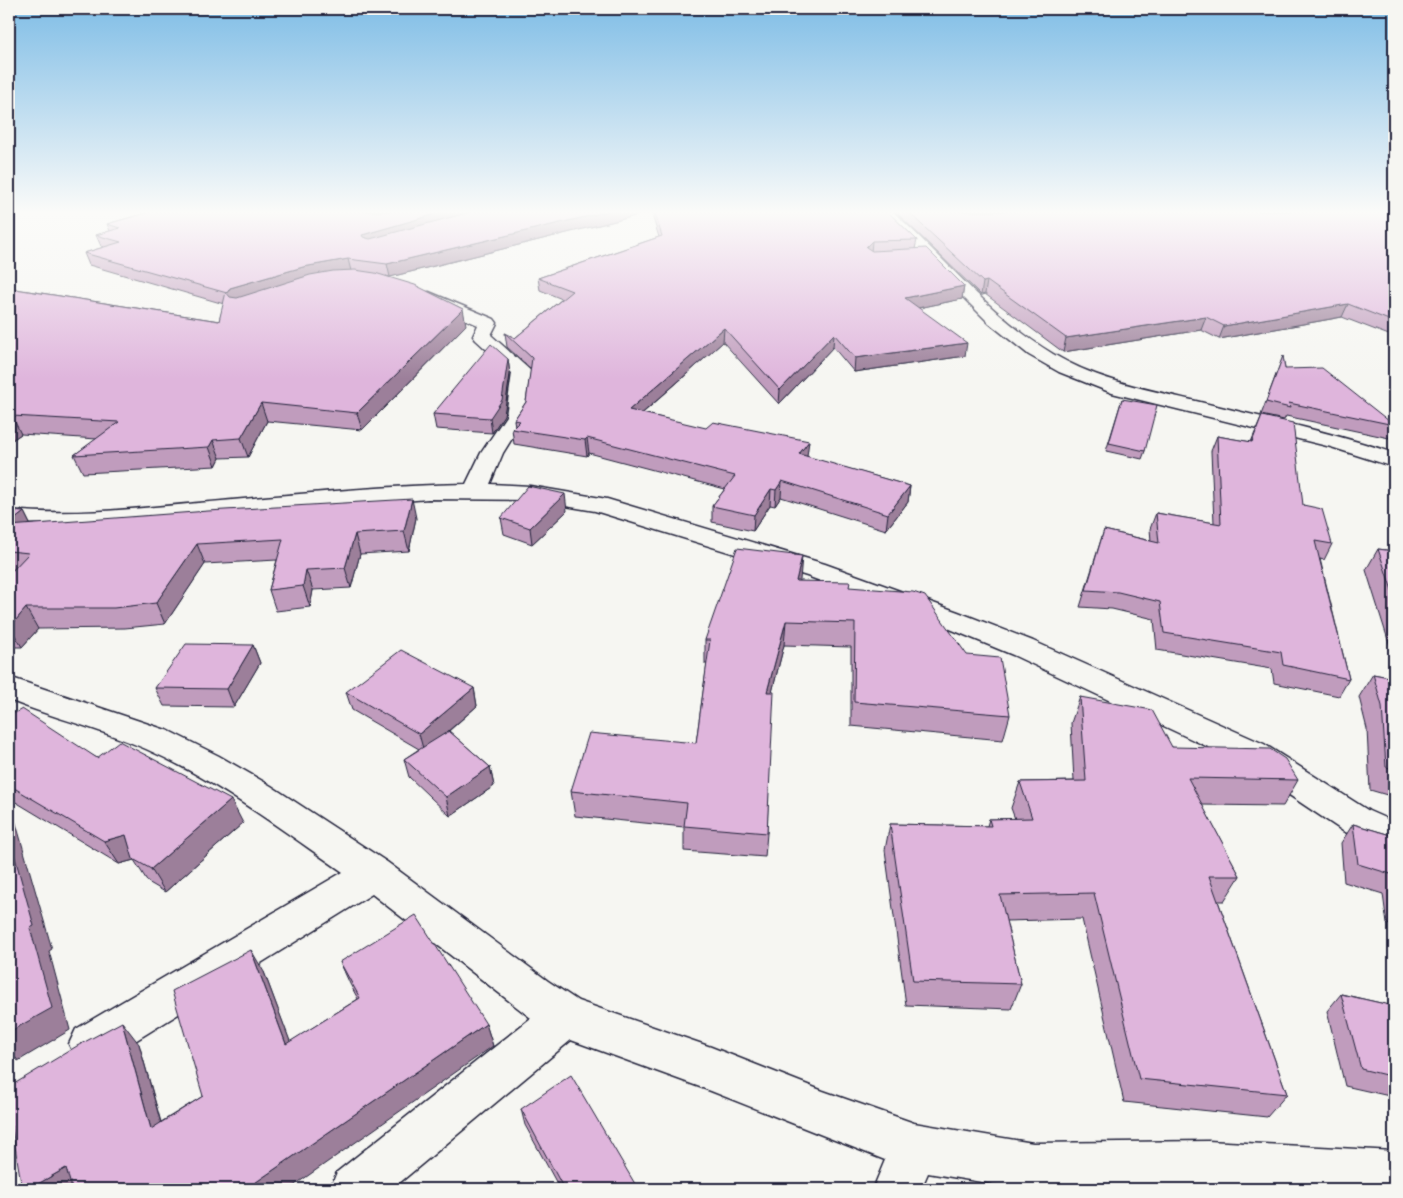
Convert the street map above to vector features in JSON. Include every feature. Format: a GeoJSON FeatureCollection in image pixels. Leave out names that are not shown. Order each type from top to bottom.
{"type":"FeatureCollection","features":[{"type":"Feature","properties":{"kind":"street"},"geometry":{"type":"LineString","coordinates":[[944,267],[987,311],[1037,352],[1060,366],[1090,379],[1120,389],[1338,442],[1394,460]]}},
{"type":"Feature","properties":{"kind":"street"},"geometry":{"type":"LineString","coordinates":[[412,290],[488,324],[482,336],[522,372],[516,416],[492,453],[475,491]]}},
{"type":"Feature","properties":{"kind":"street"},"geometry":{"type":"LineString","coordinates":[[9,517],[47,521],[102,519],[428,492],[530,493],[598,504],[816,570],[948,618],[1023,648],[1252,753],[1356,821],[1394,838]]}},
{"type":"Feature","properties":{"kind":"street"},"geometry":{"type":"LineString","coordinates":[[9,688],[52,705],[103,720],[157,740],[207,764],[259,796],[374,873],[533,995],[566,1017],[711,1069],[823,1114],[914,1147],[1033,1167],[1208,1165],[1394,1175]]}},
{"type":"Feature","properties":{"kind":"street"},"geometry":{"type":"LineString","coordinates":[[60,1062],[374,873]]}},
{"type":"Feature","properties":{"kind":"street"},"geometry":{"type":"LineString","coordinates":[[354,1189],[566,1017]]}},
{"type":"Feature","properties":{"kind":"street"},"geometry":{"type":"LineString","coordinates":[[897,1189],[914,1147]]}},
{"type":"Feature","properties":{"kind":"building"},"geometry":{"type":"Polygon","coordinates":[[[134,267],[304,267],[230,288],[227,293],[134,267]]]}},
{"type":"Feature","properties":{"kind":"building"},"geometry":{"type":"Polygon","coordinates":[[[571,267],[945,267],[964,286],[905,298],[967,343],[855,358],[834,334],[780,390],[724,328],[629,410],[706,428],[713,422],[809,441],[799,454],[910,486],[888,514],[782,481],[776,490],[771,489],[754,515],[712,506],[735,476],[587,438],[585,440],[512,429],[520,421],[514,420],[526,402],[532,358],[505,333],[515,338],[572,291],[538,278],[571,267]]]}},
{"type":"Feature","properties":{"kind":"building"},"geometry":{"type":"Polygon","coordinates":[[[967,267],[1394,267],[1394,322],[1348,304],[1224,326],[1206,317],[1066,338],[987,281],[983,282],[967,267]]]}},
{"type":"Feature","properties":{"kind":"building"},"geometry":{"type":"Polygon","coordinates":[[[355,270],[375,273],[415,285],[463,309],[357,413],[261,403],[241,438],[213,440],[209,447],[74,455],[119,422],[12,416],[9,418],[9,288],[219,321],[226,292],[230,297],[237,298],[310,275],[355,270]]]}},
{"type":"Feature","properties":{"kind":"building"},"geometry":{"type":"Polygon","coordinates":[[[491,344],[508,359],[502,400],[490,418],[433,414],[491,344]]]}},
{"type":"Feature","properties":{"kind":"building"},"geometry":{"type":"Polygon","coordinates":[[[1283,356],[1285,369],[1322,368],[1394,425],[1289,403],[1290,408],[1266,402],[1283,356]]]}},
{"type":"Feature","properties":{"kind":"building"},"geometry":{"type":"Polygon","coordinates":[[[1122,399],[1157,405],[1145,451],[1109,443],[1122,399]]]}},
{"type":"Feature","properties":{"kind":"building"},"geometry":{"type":"Polygon","coordinates":[[[1262,416],[1293,423],[1303,505],[1322,509],[1332,544],[1315,541],[1349,679],[1283,665],[1281,652],[1164,633],[1160,602],[1118,592],[1086,590],[1104,530],[1159,543],[1156,513],[1221,524],[1217,436],[1252,442],[1262,416]]]}},
{"type":"Feature","properties":{"kind":"building"},"geometry":{"type":"Polygon","coordinates":[[[528,486],[565,494],[530,528],[501,518],[528,486]]]}},
{"type":"Feature","properties":{"kind":"building"},"geometry":{"type":"Polygon","coordinates":[[[412,499],[404,531],[355,534],[345,568],[306,570],[303,586],[269,590],[283,539],[197,544],[156,603],[114,608],[26,608],[9,627],[9,574],[29,553],[9,551],[9,526],[208,511],[412,499]]]}},
{"type":"Feature","properties":{"kind":"building"},"geometry":{"type":"Polygon","coordinates":[[[9,511],[24,512],[9,524],[9,511]]]}},
{"type":"Feature","properties":{"kind":"building"},"geometry":{"type":"Polygon","coordinates":[[[737,548],[802,556],[796,581],[850,582],[849,587],[913,592],[925,596],[967,655],[1000,658],[1010,715],[854,702],[855,623],[786,621],[767,692],[774,692],[767,833],[684,826],[687,803],[571,791],[589,733],[696,743],[710,640],[705,640],[737,548]]]}},
{"type":"Feature","properties":{"kind":"building"},"geometry":{"type":"Polygon","coordinates":[[[1378,549],[1394,551],[1394,596],[1378,549]]]}},
{"type":"Feature","properties":{"kind":"building"},"geometry":{"type":"Polygon","coordinates":[[[186,644],[253,645],[227,689],[155,688],[186,644]]]}},
{"type":"Feature","properties":{"kind":"building"},"geometry":{"type":"Polygon","coordinates":[[[401,650],[474,688],[419,734],[346,692],[401,650]]]}},
{"type":"Feature","properties":{"kind":"building"},"geometry":{"type":"Polygon","coordinates":[[[1373,674],[1394,678],[1394,769],[1386,767],[1382,706],[1373,674]]]}},
{"type":"Feature","properties":{"kind":"building"},"geometry":{"type":"Polygon","coordinates":[[[1080,697],[1152,710],[1172,747],[1270,749],[1285,759],[1298,780],[1188,778],[1240,876],[1209,876],[1287,1094],[1139,1079],[1094,893],[1000,895],[1021,984],[913,981],[890,824],[991,826],[989,819],[1032,818],[1020,782],[1086,781],[1080,697]]]}},
{"type":"Feature","properties":{"kind":"building"},"geometry":{"type":"Polygon","coordinates":[[[22,709],[97,758],[119,741],[231,800],[151,869],[133,859],[126,835],[104,841],[9,785],[9,711],[15,713],[22,709]]]}},
{"type":"Feature","properties":{"kind":"building"},"geometry":{"type":"Polygon","coordinates":[[[449,731],[490,767],[446,797],[404,759],[449,731]]]}},
{"type":"Feature","properties":{"kind":"building"},"geometry":{"type":"Polygon","coordinates":[[[1353,824],[1394,836],[1394,875],[1358,864],[1353,824]]]}},
{"type":"Feature","properties":{"kind":"building"},"geometry":{"type":"Polygon","coordinates":[[[9,836],[34,926],[30,928],[52,1008],[9,1032],[9,836]]]}},
{"type":"Feature","properties":{"kind":"building"},"geometry":{"type":"Polygon","coordinates":[[[416,915],[486,1024],[246,1189],[72,1189],[66,1168],[29,1189],[22,1189],[9,1110],[9,1087],[77,1046],[122,1022],[151,1129],[203,1096],[172,991],[251,950],[286,1044],[360,998],[340,962],[416,915]]]}},
{"type":"Feature","properties":{"kind":"building"},"geometry":{"type":"Polygon","coordinates":[[[1341,994],[1394,1006],[1394,1077],[1361,1069],[1341,994]]]}},
{"type":"Feature","properties":{"kind":"building"},"geometry":{"type":"Polygon","coordinates":[[[571,1075],[638,1189],[564,1189],[521,1109],[571,1075]]]}}]}
